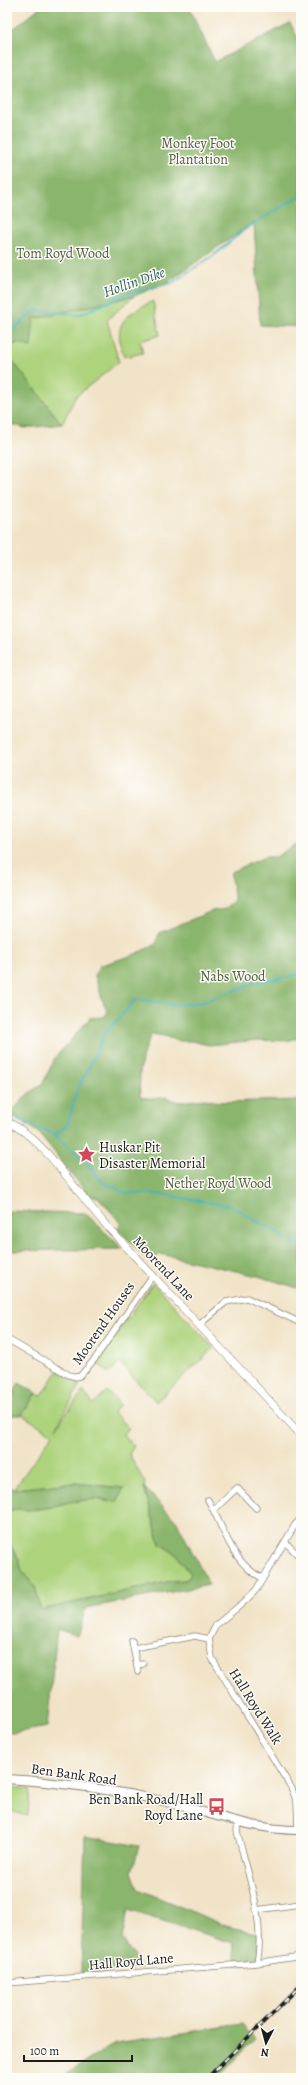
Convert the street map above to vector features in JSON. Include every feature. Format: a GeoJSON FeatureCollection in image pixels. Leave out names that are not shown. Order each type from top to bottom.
{"type":"FeatureCollection","features":[{"type":"Feature","properties":{"kind":"main road","name":"Ben Bank Road"},"geometry":{"type":"LineString","coordinates":[[7,1779],[52,1783],[140,1797],[238,1821],[282,1830],[300,1830]]}},
{"type":"Feature","properties":{"kind":"street","name":"Moorend Lane"},"geometry":{"type":"LineString","coordinates":[[7,1122],[14,1125],[35,1140],[91,1208],[301,1435]]}},
{"type":"Feature","properties":{"kind":"street","name":"Moorend Houses"},"geometry":{"type":"LineString","coordinates":[[7,1339],[69,1375],[77,1377],[80,1376],[94,1360],[154,1275]]}},
{"type":"Feature","properties":{"kind":"street"},"geometry":{"type":"LineString","coordinates":[[199,1325],[226,1302],[247,1298],[301,1323]]}},
{"type":"Feature","properties":{"kind":"street"},"geometry":{"type":"LineString","coordinates":[[214,1510],[237,1488],[256,1508]]}},
{"type":"Feature","properties":{"kind":"street"},"geometry":{"type":"LineString","coordinates":[[208,1500],[239,1558],[257,1575],[263,1578]]}},
{"type":"Feature","properties":{"kind":"street"},"geometry":{"type":"LineString","coordinates":[[134,1648],[195,1636],[209,1639],[216,1625],[249,1597],[263,1578],[301,1518]]}},
{"type":"Feature","properties":{"kind":"street"},"geometry":{"type":"LineString","coordinates":[[285,1542],[301,1558]]}},
{"type":"Feature","properties":{"kind":"street","name":"Hall Royd Walk"},"geometry":{"type":"LineString","coordinates":[[209,1639],[212,1658],[292,1789],[297,1803],[300,1830]]}},
{"type":"Feature","properties":{"kind":"street"},"geometry":{"type":"LineString","coordinates":[[132,1641],[140,1664],[138,1672]]}},
{"type":"Feature","properties":{"kind":"street"},"geometry":{"type":"LineString","coordinates":[[238,1821],[237,1831],[256,1910],[260,1949],[257,1963]]}},
{"type":"Feature","properties":{"kind":"street"},"geometry":{"type":"LineString","coordinates":[[256,1910],[301,1904]]}},
{"type":"Feature","properties":{"kind":"street","name":"Hall Royd Lane"},"geometry":{"type":"LineString","coordinates":[[7,1983],[257,1963],[301,1956]]}},
{"type":"Feature","properties":{"kind":"shaded area"},"geometry":{"type":"Polygon","coordinates":[[[7,1375],[19,1383],[7,1407],[7,1375]]]}},
{"type":"Feature","properties":{"kind":"green space"},"geometry":{"type":"Polygon","coordinates":[[[40,7],[189,7],[215,62],[290,23],[301,44],[301,327],[260,325],[254,222],[166,283],[134,296],[34,319],[31,347],[18,343],[7,346],[7,34],[40,7]]]}},
{"type":"Feature","properties":{"kind":"green space"},"geometry":{"type":"Polygon","coordinates":[[[134,296],[107,320],[119,362],[76,396],[62,424],[7,354],[7,346],[18,343],[34,319],[134,296]]]}},
{"type":"Feature","properties":{"kind":"green space"},"geometry":{"type":"Polygon","coordinates":[[[153,301],[160,335],[140,341],[143,353],[124,357],[119,336],[120,328],[123,322],[135,311],[153,301]]]}},
{"type":"Feature","properties":{"kind":"green space"},"geometry":{"type":"Polygon","coordinates":[[[7,354],[62,424],[25,428],[7,423],[7,354]]]}},
{"type":"Feature","properties":{"kind":"green space","name":"Nether Royd Wood"},"geometry":{"type":"Polygon","coordinates":[[[301,841],[301,1037],[287,1041],[257,1040],[209,1045],[191,1041],[177,1041],[164,1036],[152,1034],[145,1049],[141,1064],[140,1097],[154,1099],[166,1097],[179,1102],[205,1099],[219,1102],[301,1100],[301,1289],[258,1276],[160,1254],[150,1262],[118,1230],[120,1222],[98,1197],[89,1196],[40,1134],[12,1114],[17,1135],[7,1130],[7,1111],[11,1113],[27,1095],[43,1083],[55,1058],[90,1018],[104,1017],[108,1012],[95,976],[99,966],[133,955],[156,944],[159,933],[212,911],[225,909],[234,902],[231,872],[265,857],[276,857],[301,841]]]}},
{"type":"Feature","properties":{"kind":"green space"},"geometry":{"type":"Polygon","coordinates":[[[7,1211],[85,1213],[123,1249],[7,1251],[7,1211]]]}},
{"type":"Feature","properties":{"kind":"green space"},"geometry":{"type":"Polygon","coordinates":[[[153,1283],[214,1348],[156,1402],[120,1363],[109,1373],[96,1362],[153,1283]]]}},
{"type":"Feature","properties":{"kind":"green space"},"geometry":{"type":"Polygon","coordinates":[[[58,1371],[78,1383],[79,1387],[56,1428],[83,1391],[93,1404],[107,1391],[120,1404],[113,1412],[128,1428],[123,1434],[134,1446],[129,1454],[145,1483],[144,1487],[160,1544],[176,1554],[191,1574],[186,1580],[172,1581],[41,1610],[35,1587],[22,1571],[19,1560],[9,1543],[7,1511],[17,1509],[25,1510],[47,1508],[69,1502],[96,1499],[110,1502],[123,1488],[74,1483],[14,1489],[53,1434],[22,1415],[36,1393],[41,1396],[58,1371]]]}},
{"type":"Feature","properties":{"kind":"green space"},"geometry":{"type":"Polygon","coordinates":[[[19,1383],[36,1393],[22,1415],[7,1415],[7,1407],[19,1383]]]}},
{"type":"Feature","properties":{"kind":"green space"},"geometry":{"type":"Polygon","coordinates":[[[74,1483],[124,1488],[117,1502],[96,1499],[69,1502],[47,1508],[25,1510],[17,1509],[7,1511],[7,1485],[14,1489],[74,1483]]]}},
{"type":"Feature","properties":{"kind":"green space"},"geometry":{"type":"Polygon","coordinates":[[[144,1487],[177,1522],[209,1585],[86,1608],[77,1636],[57,1629],[47,1727],[13,1733],[7,1732],[7,1534],[9,1543],[19,1560],[22,1571],[35,1587],[41,1610],[172,1581],[186,1580],[191,1574],[176,1554],[160,1544],[144,1487]]]}},
{"type":"Feature","properties":{"kind":"green space"},"geometry":{"type":"Polygon","coordinates":[[[7,1787],[30,1789],[28,1816],[7,1810],[7,1787]]]}},
{"type":"Feature","properties":{"kind":"green space"},"geometry":{"type":"Polygon","coordinates":[[[85,1836],[139,1846],[132,1872],[138,1889],[226,1926],[260,1934],[257,1963],[236,1965],[233,1943],[128,1910],[122,1938],[141,1968],[81,1973],[85,1836]]]}},
{"type":"Feature","properties":{"kind":"green space"},"geometry":{"type":"Polygon","coordinates":[[[242,2024],[255,2039],[218,2078],[65,2078],[66,2074],[116,2043],[242,2024]]]}},
{"type":"Feature","properties":{"kind":"waterway","name":"Hollin Dike"},"geometry":{"type":"LineString","coordinates":[[7,332],[10,332],[36,310],[78,315],[130,293],[171,283],[213,256],[244,230],[301,195]]}},
{"type":"Feature","properties":{"kind":"waterway"},"geometry":{"type":"LineString","coordinates":[[54,1134],[67,1126],[77,1091],[104,1035],[136,999],[174,1005],[203,1002],[255,983],[301,974]]}},
{"type":"Feature","properties":{"kind":"waterway"},"geometry":{"type":"LineString","coordinates":[[7,1115],[54,1134],[85,1161],[103,1183],[115,1187],[124,1193],[160,1194],[231,1206],[301,1246]]}},
{"type":"Feature","properties":{"kind":"railway"},"geometry":{"type":"LineString","coordinates":[[207,2078],[301,1985]]}},
{"type":"Feature","properties":{"kind":"place","name":"Huskar Pit Disaster Memorial"},"geometry":{"type":"Point","coordinates":[86,1155]}},
{"type":"Feature","properties":{"kind":"place","name":"Ben Bank Road/Hall Royd Lane"},"geometry":{"type":"Point","coordinates":[216,1807]}},
{"type":"Feature","properties":{"kind":"park label","name":"Monkey Foot Plantation"},"geometry":{"type":"Point","coordinates":[198,152]}},
{"type":"Feature","properties":{"kind":"park label","name":"Tom Royd Wood"},"geometry":{"type":"Point","coordinates":[63,253]}},
{"type":"Feature","properties":{"kind":"park label","name":"Nabs Wood"},"geometry":{"type":"Point","coordinates":[233,976]}}]}
